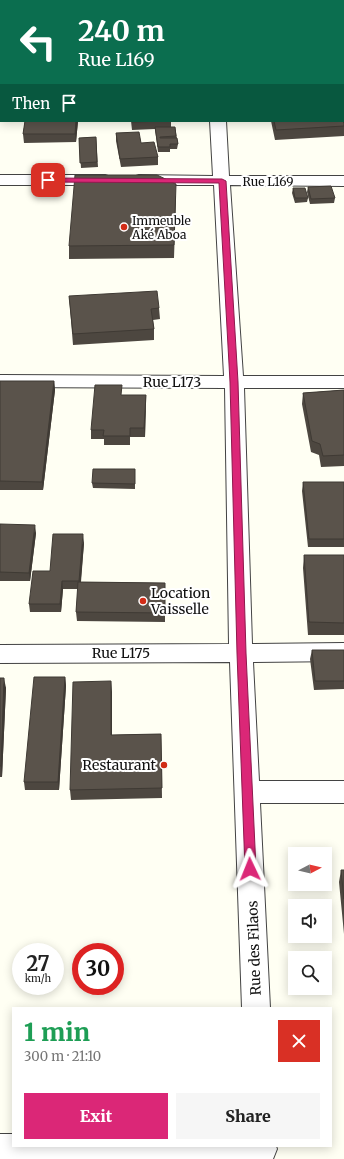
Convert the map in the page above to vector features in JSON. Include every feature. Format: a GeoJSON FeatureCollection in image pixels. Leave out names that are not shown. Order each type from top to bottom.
{"type":"FeatureCollection","features":[{"type":"Feature","properties":{"kind":"street","name":"Rue des Filaos"},"geometry":{"type":"LineString","coordinates":[[218,122],[234,382],[241,653],[256,1007]]}},
{"type":"Feature","properties":{"kind":"street","name":"Rue L169"},"geometry":{"type":"LineString","coordinates":[[0,180],[344,181]]}},
{"type":"Feature","properties":{"kind":"street","name":"Rue L173"},"geometry":{"type":"LineString","coordinates":[[0,381],[344,382]]}},
{"type":"Feature","properties":{"kind":"street","name":"Rue L175"},"geometry":{"type":"LineString","coordinates":[[0,654],[344,652]]}},
{"type":"Feature","properties":{"kind":"street"},"geometry":{"type":"LineString","coordinates":[[247,792],[344,792]]}},
{"type":"Feature","properties":{"kind":"street"},"geometry":{"type":"LineString","coordinates":[[0,1149],[262,1151]]}},
{"type":"Feature","properties":{"kind":"building"},"geometry":{"type":"Polygon","coordinates":[[[25,122],[76,122],[75,134],[23,134],[25,122]]]}},
{"type":"Feature","properties":{"kind":"building"},"geometry":{"type":"Polygon","coordinates":[[[274,122],[344,123],[344,126],[276,130],[274,122]]]}},
{"type":"Feature","properties":{"kind":"building"},"geometry":{"type":"Polygon","coordinates":[[[155,127],[175,127],[176,136],[160,138],[177,138],[178,144],[170,144],[170,147],[158,147],[155,127]]]}},
{"type":"Feature","properties":{"kind":"building"},"geometry":{"type":"Polygon","coordinates":[[[139,132],[141,143],[154,142],[158,157],[120,159],[116,133],[139,132]]]}},
{"type":"Feature","properties":{"kind":"building"},"geometry":{"type":"Polygon","coordinates":[[[96,137],[97,162],[80,163],[79,138],[96,137]]]}},
{"type":"Feature","properties":{"kind":"building","name":"Immeuble Aké Aboa"},"geometry":{"type":"Polygon","coordinates":[[[75,175],[157,175],[176,184],[174,245],[69,246],[75,175]]]}},
{"type":"Feature","properties":{"kind":"building"},"geometry":{"type":"Polygon","coordinates":[[[331,186],[335,198],[311,199],[308,187],[331,186]]]}},
{"type":"Feature","properties":{"kind":"building"},"geometry":{"type":"Polygon","coordinates":[[[293,188],[305,188],[308,198],[295,198],[293,188]]]}},
{"type":"Feature","properties":{"kind":"building"},"geometry":{"type":"Polygon","coordinates":[[[157,291],[159,308],[151,309],[154,329],[73,334],[69,296],[157,291]]]}},
{"type":"Feature","properties":{"kind":"building"},"geometry":{"type":"Polygon","coordinates":[[[0,381],[54,381],[42,482],[0,481],[0,381]]]}},
{"type":"Feature","properties":{"kind":"building"},"geometry":{"type":"Polygon","coordinates":[[[95,385],[122,385],[121,395],[146,395],[144,428],[130,428],[130,436],[103,436],[104,430],[91,430],[95,385]]]}},
{"type":"Feature","properties":{"kind":"building"},"geometry":{"type":"Polygon","coordinates":[[[344,390],[344,455],[323,456],[320,444],[312,441],[303,393],[344,390]]]}},
{"type":"Feature","properties":{"kind":"building"},"geometry":{"type":"Polygon","coordinates":[[[93,469],[135,469],[135,484],[92,483],[93,469]]]}},
{"type":"Feature","properties":{"kind":"building"},"geometry":{"type":"Polygon","coordinates":[[[303,482],[344,482],[344,539],[309,539],[303,482]]]}},
{"type":"Feature","properties":{"kind":"building"},"geometry":{"type":"Polygon","coordinates":[[[0,524],[35,525],[29,573],[0,572],[0,524]]]}},
{"type":"Feature","properties":{"kind":"building"},"geometry":{"type":"Polygon","coordinates":[[[53,534],[83,534],[79,581],[62,581],[60,604],[29,604],[33,571],[50,571],[53,534]]]}},
{"type":"Feature","properties":{"kind":"building"},"geometry":{"type":"Polygon","coordinates":[[[304,555],[344,555],[344,623],[309,622],[304,555]]]}},
{"type":"Feature","properties":{"kind":"building"},"geometry":{"type":"Polygon","coordinates":[[[78,582],[165,583],[165,613],[76,612],[78,582]]]}},
{"type":"Feature","properties":{"kind":"building"},"geometry":{"type":"Polygon","coordinates":[[[312,650],[344,650],[344,681],[315,681],[312,650]]]}},
{"type":"Feature","properties":{"kind":"building"},"geometry":{"type":"Polygon","coordinates":[[[34,677],[65,677],[58,782],[24,782],[34,677]]]}},
{"type":"Feature","properties":{"kind":"building"},"geometry":{"type":"Polygon","coordinates":[[[0,678],[4,678],[1,766],[0,766],[0,678]]]}},
{"type":"Feature","properties":{"kind":"building"},"geometry":{"type":"Polygon","coordinates":[[[111,681],[111,735],[161,734],[162,788],[70,790],[73,682],[111,681]]]}},
{"type":"Feature","properties":{"kind":"building"},"geometry":{"type":"Polygon","coordinates":[[[341,870],[344,870],[344,899],[341,870]]]}},
{"type":"Feature","properties":{"kind":"place","name":"Immeuble Aké Aboa"},"geometry":{"type":"Point","coordinates":[124,227]}},
{"type":"Feature","properties":{"kind":"place","name":"Location Vaisselle"},"geometry":{"type":"Point","coordinates":[143,601]}},
{"type":"Feature","properties":{"kind":"place","name":"Restaurant"},"geometry":{"type":"Point","coordinates":[164,765]}},
{"type":"Feature","properties":{"kind":"route"},"geometry":{"type":"LineString","coordinates":[[48,180],[222,181],[234,382],[241,653],[250,869]]}}]}
